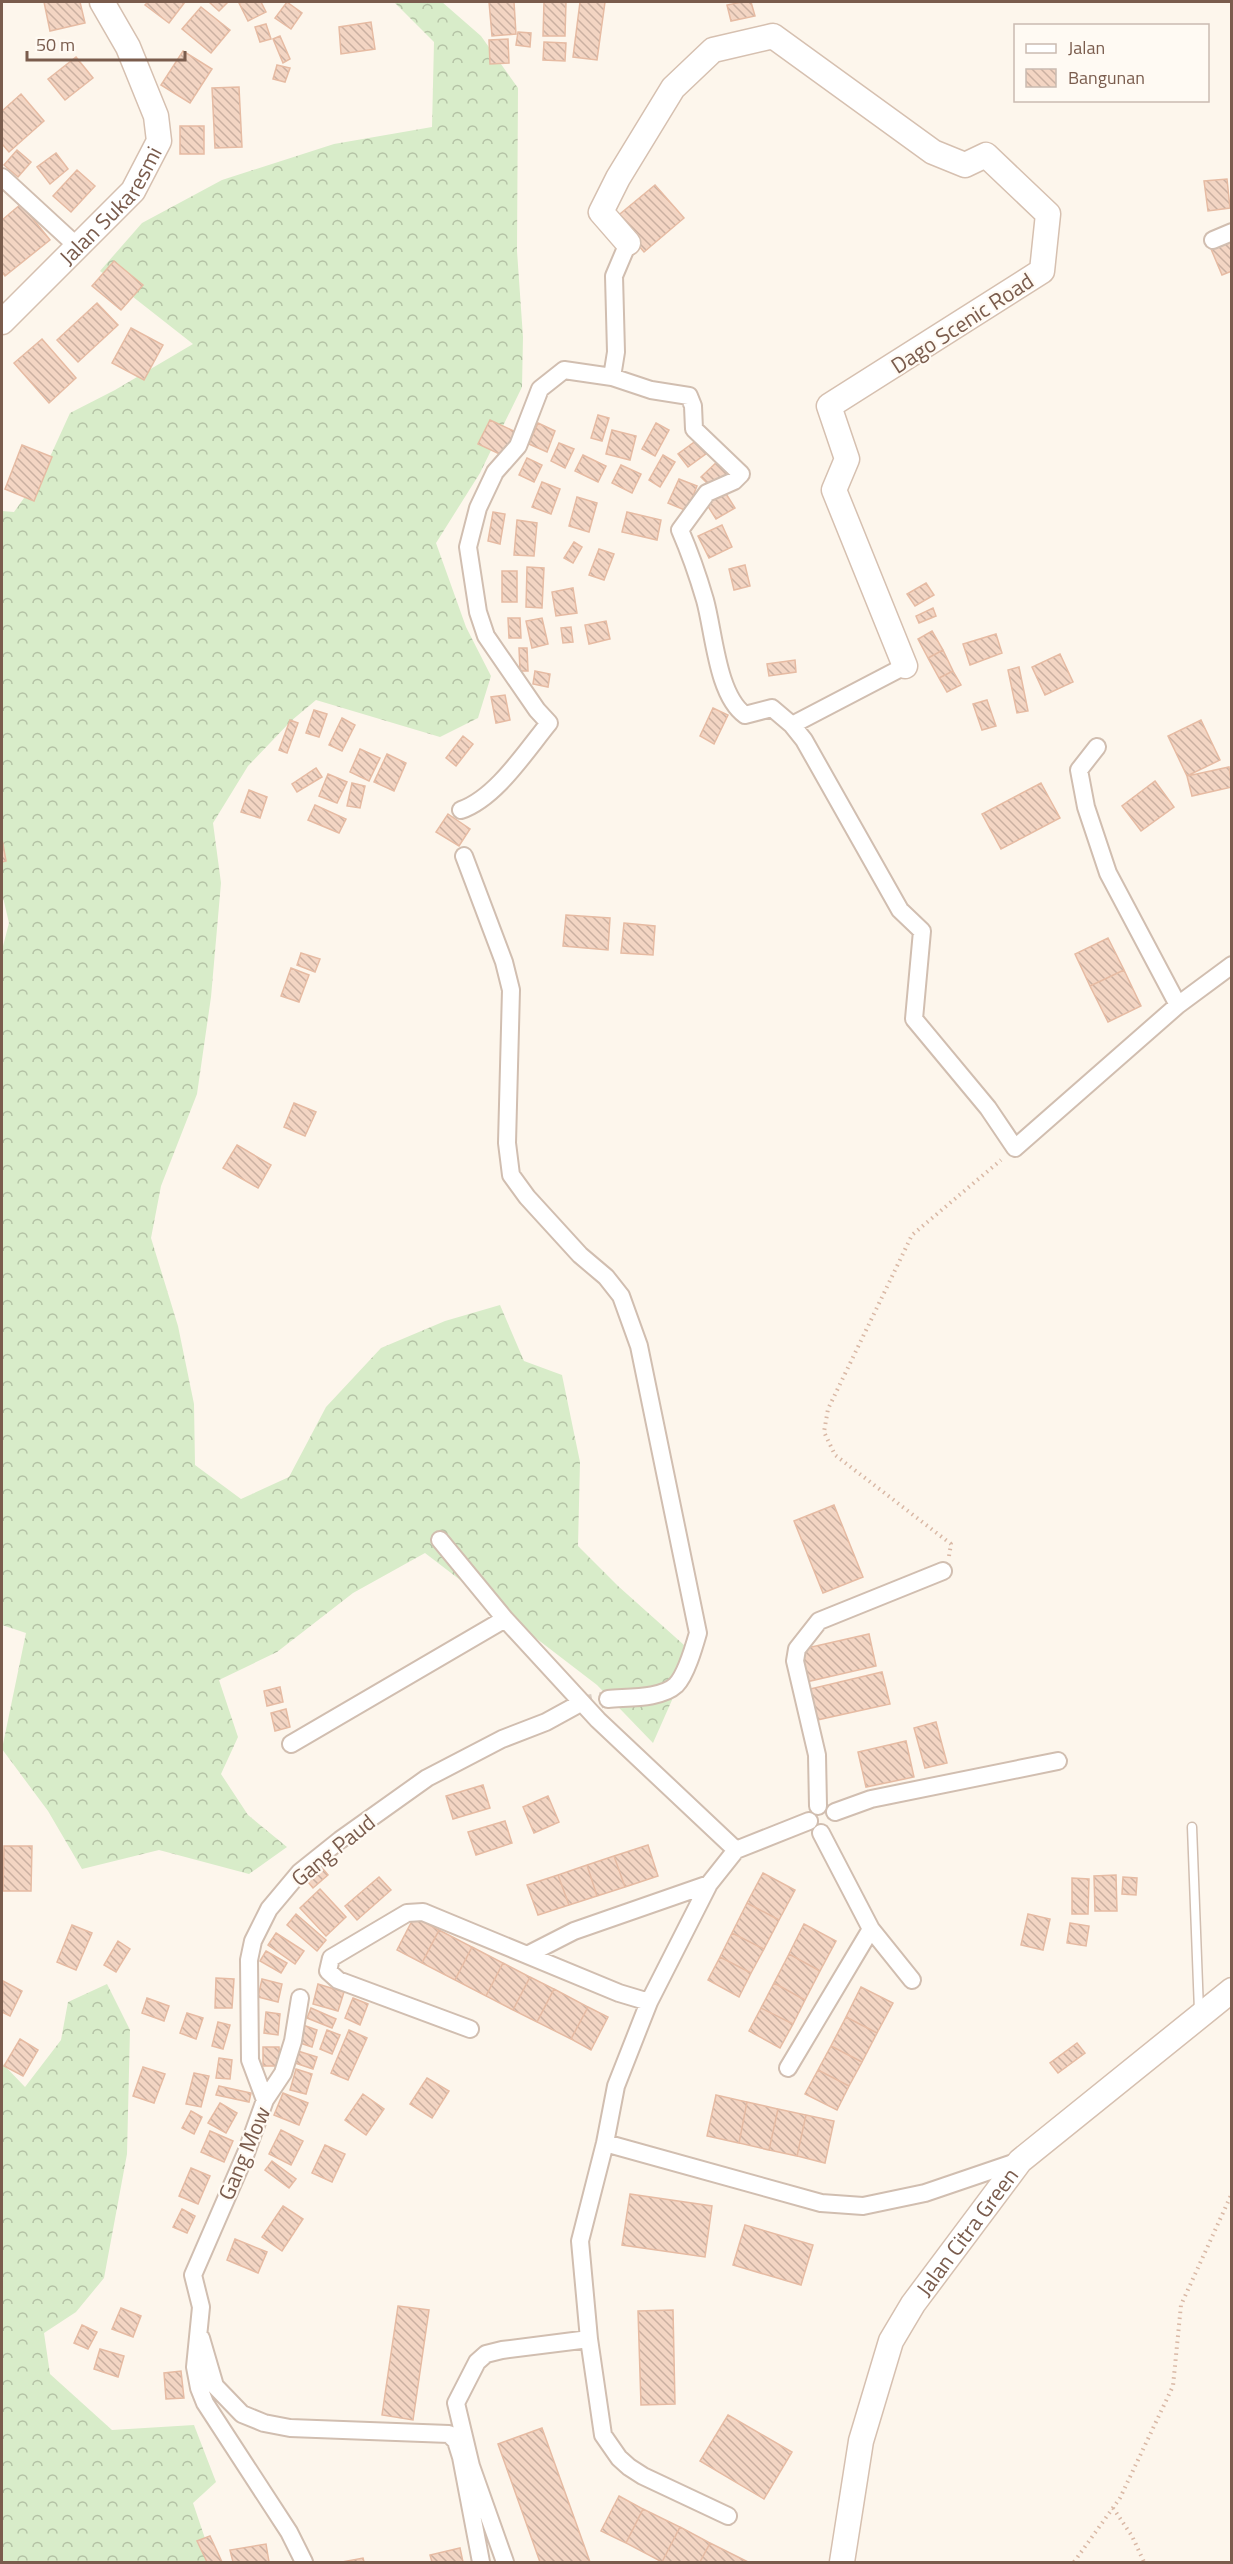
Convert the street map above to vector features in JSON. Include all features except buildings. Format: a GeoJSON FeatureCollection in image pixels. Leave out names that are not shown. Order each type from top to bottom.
{"type":"FeatureCollection","features":[{"type":"Feature","properties":{"kind":"street","name":"Jalan Sukaresmi"},"geometry":{"type":"LineString","coordinates":[[2,322],[134,191],[159,141],[156,116],[128,47],[102,2]]}},
{"type":"Feature","properties":{"kind":"street","name":"Dago Scenic Road"},"geometry":{"type":"LineString","coordinates":[[628,243],[601,212],[618,178],[673,88],[713,50],[773,36],[933,152],[965,165],[986,155],[1048,214],[1042,271],[829,406],[847,459],[834,490],[905,666]]}},
{"type":"Feature","properties":{"kind":"street"},"geometry":{"type":"LineString","coordinates":[[2,177],[78,247]]}},
{"type":"Feature","properties":{"kind":"street"},"geometry":{"type":"LineString","coordinates":[[1212,240],[1232,232]]}},
{"type":"Feature","properties":{"kind":"street"},"geometry":{"type":"LineString","coordinates":[[612,377],[616,352],[614,276],[628,243]]}},
{"type":"Feature","properties":{"kind":"street"},"geometry":{"type":"LineString","coordinates":[[461,810],[473,806],[510,772],[549,723],[537,710],[486,636],[478,612],[468,547],[478,508],[495,472],[518,446],[540,389],[564,370],[612,377],[651,390],[689,396],[693,406],[694,429],[741,474],[734,481],[707,493],[680,530],[694,564],[705,601],[726,692],[735,708],[745,715],[772,708],[792,725],[804,740],[900,910],[922,931],[914,1018],[988,1107],[1015,1148],[1178,1005],[1232,965]]}},
{"type":"Feature","properties":{"kind":"street"},"geometry":{"type":"LineString","coordinates":[[792,725],[905,666]]}},
{"type":"Feature","properties":{"kind":"street"},"geometry":{"type":"LineString","coordinates":[[1097,747],[1079,770],[1086,807],[1108,873],[1178,1005]]}},
{"type":"Feature","properties":{"kind":"street"},"geometry":{"type":"LineString","coordinates":[[464,856],[504,962],[511,990],[507,1143],[511,1175],[534,1206],[579,1255],[606,1277],[621,1296],[639,1346],[698,1633],[694,1650],[677,1684],[663,1692],[608,1700]]}},
{"type":"Feature","properties":{"kind":"street"},"geometry":{"type":"LineString","coordinates":[[440,1540],[505,1619],[587,1711],[736,1850]]}},
{"type":"Feature","properties":{"kind":"street"},"geometry":{"type":"LineString","coordinates":[[818,1806],[817,1755],[795,1661],[797,1649],[819,1620],[943,1571]]}},
{"type":"Feature","properties":{"kind":"street"},"geometry":{"type":"LineString","coordinates":[[291,1744],[505,1619]]}},
{"type":"Feature","properties":{"kind":"street","name":"Gang Paud"},"geometry":{"type":"LineString","coordinates":[[265,2100],[250,2060],[249,1960],[253,1941],[269,1909],[300,1872],[340,1840],[427,1778],[502,1739],[546,1722],[587,1711]]}},
{"type":"Feature","properties":{"kind":"street"},"geometry":{"type":"LineString","coordinates":[[835,1812],[872,1799],[1058,1761]]}},
{"type":"Feature","properties":{"kind":"street"},"geometry":{"type":"LineString","coordinates":[[825,1805],[835,1812],[836,1824],[827,1833],[815,1831],[809,1821],[810,1815],[818,1806],[825,1805]]}},
{"type":"Feature","properties":{"kind":"street"},"geometry":{"type":"LineString","coordinates":[[728,2516],[643,2476],[619,2458],[603,2435],[589,2339],[580,2241],[605,2144],[616,2086],[649,2002],[709,1884],[736,1850],[809,1821]]}},
{"type":"Feature","properties":{"kind":"street"},"geometry":{"type":"LineString","coordinates":[[821,1833],[871,1929],[912,1980]]}},
{"type":"Feature","properties":{"kind":"street"},"geometry":{"type":"LineString","coordinates":[[527,1955],[574,1931],[709,1884]]}},
{"type":"Feature","properties":{"kind":"street"},"geometry":{"type":"LineString","coordinates":[[470,2029],[338,1980],[328,1971],[332,1958],[407,1913],[423,1912],[619,1993],[649,2002]]}},
{"type":"Feature","properties":{"kind":"street"},"geometry":{"type":"LineString","coordinates":[[788,2068],[871,1929]]}},
{"type":"Feature","properties":{"kind":"street","name":"Jalan Citra Green"},"geometry":{"type":"LineString","coordinates":[[842,2562],[861,2441],[891,2340],[913,2304],[1020,2161],[1232,1990]]}},
{"type":"Feature","properties":{"kind":"street","name":"Gang Mow"},"geometry":{"type":"LineString","coordinates":[[197,2326],[201,2307],[193,2275],[255,2131],[265,2100],[283,2073],[293,2041],[300,1998]]}},
{"type":"Feature","properties":{"kind":"street"},"geometry":{"type":"LineString","coordinates":[[605,2144],[821,2203],[863,2206],[925,2193],[1020,2161]]}},
{"type":"Feature","properties":{"kind":"street"},"geometry":{"type":"LineString","coordinates":[[197,2326],[195,2367],[205,2403],[289,2532],[304,2562]]}},
{"type":"Feature","properties":{"kind":"street"},"geometry":{"type":"LineString","coordinates":[[197,2326],[215,2386],[242,2414],[264,2424],[290,2428],[449,2434],[456,2441],[461,2457],[481,2562]]}},
{"type":"Feature","properties":{"kind":"street"},"geometry":{"type":"LineString","coordinates":[[505,2562],[471,2466],[456,2403],[477,2362],[486,2354],[502,2349],[589,2339]]}},
{"type":"Feature","properties":{"kind":"lane"},"geometry":{"type":"LineString","coordinates":[[1192,1827],[1199,2017]]}},
{"type":"Feature","properties":{"kind":"path"},"geometry":{"type":"LineString","coordinates":[[943,1571],[951,1544],[835,1455],[824,1432],[828,1409],[912,1235],[1015,1148]]}},
{"type":"Feature","properties":{"kind":"path"},"geometry":{"type":"LineString","coordinates":[[1074,2562],[1120,2498],[1173,2386],[1181,2305],[1232,2193]]}},
{"type":"Feature","properties":{"kind":"path"},"geometry":{"type":"LineString","coordinates":[[1113,2508],[1132,2536],[1144,2562]]}},
{"type":"Feature","properties":{"kind":"green space"},"geometry":{"type":"Polygon","coordinates":[[[394,2],[442,2],[481,36],[518,88],[517,251],[523,337],[522,387],[480,473],[436,543],[466,627],[491,676],[478,718],[440,737],[316,700],[291,721],[248,766],[213,823],[221,883],[211,997],[197,1094],[161,1186],[151,1238],[178,1326],[194,1404],[195,1465],[241,1499],[289,1477],[326,1407],[381,1348],[445,1321],[500,1305],[524,1361],[562,1375],[580,1462],[578,1546],[618,1586],[684,1645],[672,1700],[653,1743],[597,1685],[425,1553],[353,1593],[277,1652],[219,1680],[238,1737],[221,1774],[248,1815],[287,1847],[249,1874],[159,1850],[82,1869],[48,1811],[2,1749],[26,1633],[2,1625],[2,950],[9,923],[2,893],[2,511],[14,512],[44,470],[70,413],[115,390],[193,344],[100,271],[142,223],[222,180],[334,144],[432,127],[434,42],[394,2]]]}},
{"type":"Feature","properties":{"kind":"green space"},"geometry":{"type":"Polygon","coordinates":[[[107,1984],[130,2030],[127,2154],[104,2278],[76,2312],[44,2333],[50,2374],[112,2430],[194,2425],[216,2482],[193,2503],[213,2562],[5,2562],[2,2560],[2,2063],[25,2087],[61,2040],[68,2002],[107,1984]]]}},
{"type":"Feature","properties":{"kind":"tunnel"},"geometry":{"type":"LineString","coordinates":[[577,1705],[608,1699]]}}]}
